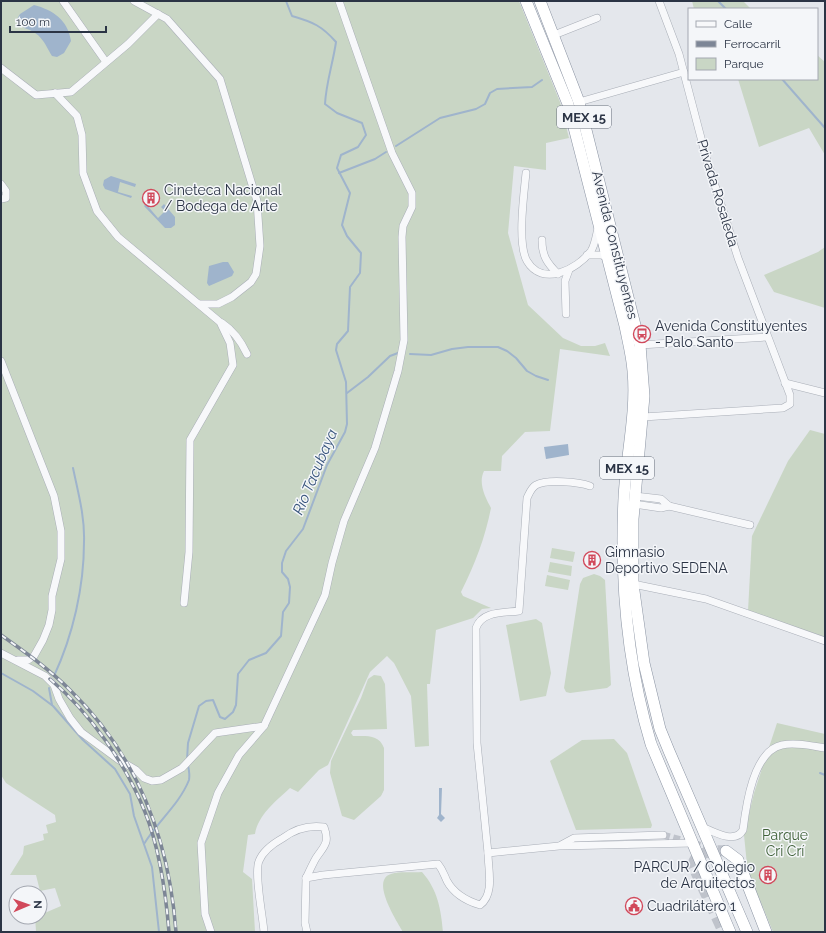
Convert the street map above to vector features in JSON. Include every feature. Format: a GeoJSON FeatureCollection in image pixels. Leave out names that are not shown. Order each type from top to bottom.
{"type":"FeatureCollection","features":[{"type":"Feature","properties":{"kind":"highway","name":"Avenida Constituyentes"},"geometry":{"type":"LineString","coordinates":[[526,1],[568,104],[625,326],[633,372],[633,403],[624,496],[622,537],[624,596],[630,644],[651,744],[693,843],[724,930]]}},
{"type":"Feature","properties":{"kind":"highway","name":"Avenida Constituyentes"},"geometry":{"type":"LineString","coordinates":[[540,1],[579,102],[640,345],[643,369],[644,417],[634,500],[632,553],[633,584],[644,663],[660,729],[700,826],[747,932]]}},
{"type":"Feature","properties":{"kind":"highway"},"geometry":{"type":"LineString","coordinates":[[726,851],[738,860],[766,932]]}},
{"type":"Feature","properties":{"kind":"highway"},"geometry":{"type":"LineString","coordinates":[[742,919],[752,932]]}},
{"type":"Feature","properties":{"kind":"street"},"geometry":{"type":"LineString","coordinates":[[63,1],[106,62]]}},
{"type":"Feature","properties":{"kind":"street"},"geometry":{"type":"LineString","coordinates":[[134,1],[167,20],[220,78],[257,202],[260,246],[256,274],[251,282],[232,297],[218,304],[199,304]]}},
{"type":"Feature","properties":{"kind":"street"},"geometry":{"type":"LineString","coordinates":[[211,932],[205,914],[201,843],[222,787],[239,754],[264,726],[325,595],[344,521],[375,448],[398,371],[404,340],[402,237],[403,226],[409,217],[412,206],[412,193],[392,153],[339,1]]}},
{"type":"Feature","properties":{"kind":"street","name":"Privada Rosaleda"},"geometry":{"type":"LineString","coordinates":[[644,417],[783,408],[790,404],[790,395],[738,258],[706,157],[679,54],[659,1]]}},
{"type":"Feature","properties":{"kind":"street"},"geometry":{"type":"LineString","coordinates":[[1,68],[36,95],[71,92],[128,44],[158,14]]}},
{"type":"Feature","properties":{"kind":"street"},"geometry":{"type":"LineString","coordinates":[[554,35],[596,18]]}},
{"type":"Feature","properties":{"kind":"street"},"geometry":{"type":"LineString","coordinates":[[579,102],[684,72]]}},
{"type":"Feature","properties":{"kind":"street"},"geometry":{"type":"LineString","coordinates":[[55,93],[77,116],[82,135],[83,173],[97,211],[118,237],[220,322],[231,329],[242,343],[247,354]]}},
{"type":"Feature","properties":{"kind":"street"},"geometry":{"type":"LineString","coordinates":[[526,173],[523,199],[524,253],[527,261],[536,270],[547,274],[558,274],[569,270],[587,255],[593,246],[599,226]]}},
{"type":"Feature","properties":{"kind":"street"},"geometry":{"type":"LineString","coordinates":[[1,184],[7,195],[6,198],[1,199]]}},
{"type":"Feature","properties":{"kind":"street"},"geometry":{"type":"LineString","coordinates":[[542,240],[542,252],[545,260],[558,274]]}},
{"type":"Feature","properties":{"kind":"street"},"geometry":{"type":"LineString","coordinates":[[587,255],[601,255],[607,257]]}},
{"type":"Feature","properties":{"kind":"street"},"geometry":{"type":"LineString","coordinates":[[566,314],[565,281],[569,270]]}},
{"type":"Feature","properties":{"kind":"street"},"geometry":{"type":"LineString","coordinates":[[184,604],[189,552],[190,440],[233,365],[230,343],[220,322]]}},
{"type":"Feature","properties":{"kind":"street"},"geometry":{"type":"LineString","coordinates":[[640,345],[767,337]]}},
{"type":"Feature","properties":{"kind":"street"},"geometry":{"type":"LineString","coordinates":[[1,361],[54,496],[60,531],[61,560],[52,596],[50,617],[43,640],[34,656],[28,660],[15,660]]}},
{"type":"Feature","properties":{"kind":"street"},"geometry":{"type":"LineString","coordinates":[[785,383],[825,394]]}},
{"type":"Feature","properties":{"kind":"street"},"geometry":{"type":"LineString","coordinates":[[306,878],[323,874],[438,864],[448,882],[466,901],[480,905],[487,900],[489,893],[488,852],[477,744],[476,628],[479,620],[485,615],[519,611],[527,498],[531,489],[538,484],[554,482],[582,483],[590,486]]}},
{"type":"Feature","properties":{"kind":"street"},"geometry":{"type":"LineString","coordinates":[[634,500],[661,508],[669,506],[750,525]]}},
{"type":"Feature","properties":{"kind":"street"},"geometry":{"type":"LineString","coordinates":[[633,584],[706,599],[825,641]]}},
{"type":"Feature","properties":{"kind":"street"},"geometry":{"type":"LineString","coordinates":[[1,653],[49,678],[61,704],[77,728],[119,760],[136,770],[144,778],[152,781],[158,781],[182,768],[201,746],[215,733],[264,726]]}},
{"type":"Feature","properties":{"kind":"street"},"geometry":{"type":"LineString","coordinates":[[700,826],[730,838],[738,836],[742,830],[755,774],[764,756],[772,749],[781,745],[799,744],[825,748]]}},
{"type":"Feature","properties":{"kind":"street"},"geometry":{"type":"LineString","coordinates":[[264,932],[258,876],[259,861],[270,846],[295,830],[315,826],[324,827],[326,835],[325,846],[316,858],[306,878],[305,923],[308,932]]}},
{"type":"Feature","properties":{"kind":"street"},"geometry":{"type":"LineString","coordinates":[[559,846],[574,838],[663,835]]}},
{"type":"Feature","properties":{"kind":"street"},"geometry":{"type":"LineString","coordinates":[[488,852],[559,846],[693,843]]}},
{"type":"Feature","properties":{"kind":"green space"},"geometry":{"type":"Polygon","coordinates":[[[1,1],[519,1],[560,102],[569,138],[546,143],[546,170],[514,166],[508,233],[528,305],[563,338],[581,346],[595,346],[605,343],[610,356],[560,349],[550,431],[525,432],[502,456],[501,471],[484,471],[482,476],[482,485],[491,508],[479,551],[461,592],[463,596],[491,608],[482,609],[473,618],[436,630],[430,684],[427,684],[429,746],[415,747],[411,696],[394,663],[387,656],[370,672],[328,765],[319,770],[298,792],[290,788],[264,815],[255,834],[248,835],[243,872],[252,879],[255,932],[28,932],[36,931],[36,925],[48,925],[48,912],[61,906],[55,888],[48,889],[48,885],[38,885],[36,875],[10,875],[23,854],[24,846],[44,840],[43,834],[48,833],[46,825],[56,822],[55,815],[6,783],[1,775],[1,1]]]}},
{"type":"Feature","properties":{"kind":"green space"},"geometry":{"type":"Polygon","coordinates":[[[692,1],[743,1],[750,8],[694,8],[692,1]]]}},
{"type":"Feature","properties":{"kind":"green space"},"geometry":{"type":"Polygon","coordinates":[[[818,56],[825,62],[825,155],[809,128],[759,147],[738,80],[818,80],[818,56]]]}},
{"type":"Feature","properties":{"kind":"green space"},"geometry":{"type":"Polygon","coordinates":[[[825,247],[825,308],[774,292],[764,275],[818,252],[825,247]]]}},
{"type":"Feature","properties":{"kind":"green space"},"geometry":{"type":"Polygon","coordinates":[[[810,430],[825,434],[825,637],[748,611],[752,536],[788,461],[810,430]]]}},
{"type":"Feature","properties":{"kind":"green space"},"geometry":{"type":"Polygon","coordinates":[[[552,548],[575,552],[573,562],[550,558],[552,548]]]}},
{"type":"Feature","properties":{"kind":"green space"},"geometry":{"type":"Polygon","coordinates":[[[550,562],[572,566],[571,576],[548,572],[550,562]]]}},
{"type":"Feature","properties":{"kind":"green space"},"geometry":{"type":"Polygon","coordinates":[[[594,574],[605,580],[611,685],[607,688],[570,693],[566,692],[564,688],[580,584],[583,578],[594,574]]]}},
{"type":"Feature","properties":{"kind":"green space"},"geometry":{"type":"Polygon","coordinates":[[[547,575],[570,580],[568,590],[545,586],[547,575]]]}},
{"type":"Feature","properties":{"kind":"green space"},"geometry":{"type":"Polygon","coordinates":[[[536,619],[542,623],[551,673],[546,696],[520,701],[506,625],[536,619]]]}},
{"type":"Feature","properties":{"kind":"green space"},"geometry":{"type":"Polygon","coordinates":[[[374,675],[381,676],[385,684],[387,729],[353,730],[351,733],[353,736],[372,737],[382,743],[384,748],[384,790],[381,796],[354,820],[342,816],[330,773],[331,761],[361,698],[368,679],[374,675]]]}},
{"type":"Feature","properties":{"kind":"green space","name":"Parque Cri Crí"},"geometry":{"type":"Polygon","coordinates":[[[777,723],[825,734],[825,932],[773,932],[747,865],[744,835],[754,793],[777,723]]]}},
{"type":"Feature","properties":{"kind":"green space"},"geometry":{"type":"Polygon","coordinates":[[[614,739],[627,753],[652,825],[651,828],[576,830],[550,761],[582,740],[614,739]]]}},
{"type":"Feature","properties":{"kind":"green space"},"geometry":{"type":"Polygon","coordinates":[[[422,872],[432,886],[438,900],[443,932],[403,932],[387,901],[383,884],[385,878],[395,873],[422,872]]]}},
{"type":"Feature","properties":{"kind":"water"},"geometry":{"type":"Polygon","coordinates":[[[34,5],[53,13],[67,27],[71,41],[64,53],[57,57],[52,56],[38,35],[24,28],[17,19],[20,14],[34,5]]]}},
{"type":"Feature","properties":{"kind":"water"},"geometry":{"type":"Polygon","coordinates":[[[111,176],[136,184],[135,187],[120,182],[118,192],[132,196],[131,198],[105,189],[103,185],[104,180],[111,176]]]}},
{"type":"Feature","properties":{"kind":"water"},"geometry":{"type":"Polygon","coordinates":[[[146,204],[158,218],[165,211],[161,207],[164,204],[175,217],[175,225],[171,228],[165,228],[144,206],[146,204]]]}},
{"type":"Feature","properties":{"kind":"water"},"geometry":{"type":"Polygon","coordinates":[[[228,262],[234,272],[232,276],[209,286],[207,283],[209,266],[228,262]]]}},
{"type":"Feature","properties":{"kind":"water"},"geometry":{"type":"Polygon","coordinates":[[[568,444],[569,455],[546,459],[544,447],[568,444]]]}},
{"type":"Feature","properties":{"kind":"water"},"geometry":{"type":"Polygon","coordinates":[[[439,788],[442,788],[441,814],[445,818],[441,822],[437,818],[439,815],[439,788]]]}},
{"type":"Feature","properties":{"kind":"waterway","name":"Río Tacubaya"},"geometry":{"type":"LineString","coordinates":[[187,760],[188,743],[199,706],[206,701],[213,700],[220,717],[225,719],[233,712],[236,705],[238,674],[249,660],[266,653],[281,636],[283,612],[289,603],[290,587],[288,579],[282,572],[282,563],[286,551],[303,529],[327,465],[345,432],[347,424],[346,382],[336,350],[337,344],[348,331],[350,287],[360,273],[361,253],[347,236],[342,225],[350,193],[337,168],[341,155],[358,147],[366,135],[362,123],[337,113],[325,104],[336,42],[317,25],[292,16],[286,1]]}},
{"type":"Feature","properties":{"kind":"waterway"},"geometry":{"type":"LineString","coordinates":[[718,1],[725,8]]}},
{"type":"Feature","properties":{"kind":"waterway"},"geometry":{"type":"LineString","coordinates":[[396,146],[440,118],[476,109],[485,104],[490,93],[497,89],[532,87],[542,80]]}},
{"type":"Feature","properties":{"kind":"waterway"},"geometry":{"type":"LineString","coordinates":[[783,80],[825,128]]}},
{"type":"Feature","properties":{"kind":"waterway"},"geometry":{"type":"LineString","coordinates":[[339,173],[375,159],[386,152]]}},
{"type":"Feature","properties":{"kind":"waterway"},"geometry":{"type":"LineString","coordinates":[[410,354],[431,355],[452,349],[468,347],[498,347],[507,351],[516,358],[527,371],[548,380]]}},
{"type":"Feature","properties":{"kind":"waterway"},"geometry":{"type":"LineString","coordinates":[[347,393],[368,377],[390,356],[398,353]]}},
{"type":"Feature","properties":{"kind":"waterway"},"geometry":{"type":"LineString","coordinates":[[54,676],[72,627],[80,593],[82,576],[84,533],[81,505],[73,468]]}},
{"type":"Feature","properties":{"kind":"waterway"},"geometry":{"type":"LineString","coordinates":[[1,673],[33,691],[53,706],[83,740],[115,769],[130,794],[134,816],[152,867],[159,932]]}},
{"type":"Feature","properties":{"kind":"waterway"},"geometry":{"type":"LineString","coordinates":[[49,688],[52,705]]}},
{"type":"Feature","properties":{"kind":"waterway","name":"Río Tacubaya"},"geometry":{"type":"LineString","coordinates":[[144,844],[185,789],[189,780],[188,765]]}},
{"type":"Feature","properties":{"kind":"waterway"},"geometry":{"type":"LineString","coordinates":[[820,773],[825,775]]}},
{"type":"Feature","properties":{"kind":"tunnel"},"geometry":{"type":"LineString","coordinates":[[663,835],[713,849]]}},
{"type":"Feature","properties":{"kind":"tunnel"},"geometry":{"type":"LineString","coordinates":[[721,927],[693,866],[694,861],[700,855],[716,851],[726,851]]}},
{"type":"Feature","properties":{"kind":"railway"},"geometry":{"type":"LineString","coordinates":[[1,635],[28,654],[70,690],[94,715],[114,742],[132,771],[146,800],[166,864],[176,932]]}},
{"type":"Feature","properties":{"kind":"railway"},"geometry":{"type":"LineString","coordinates":[[50,679],[93,723],[117,758],[137,794],[150,826],[158,856],[164,887],[169,932]]}},
{"type":"Feature","properties":{"kind":"place","name":"Cineteca Nacional / Bodega de Arte"},"geometry":{"type":"Point","coordinates":[151,198]}},
{"type":"Feature","properties":{"kind":"place","name":"Avenida Constituyentes - Palo Santo"},"geometry":{"type":"Point","coordinates":[642,334]}},
{"type":"Feature","properties":{"kind":"place","name":"Gimnasio Deportivo SEDENA"},"geometry":{"type":"Point","coordinates":[592,560]}},
{"type":"Feature","properties":{"kind":"place","name":"PARCUR / Colegio de Arquitectos"},"geometry":{"type":"Point","coordinates":[768,875]}},
{"type":"Feature","properties":{"kind":"place","name":"Cuadrilátero 1"},"geometry":{"type":"Point","coordinates":[634,906]}}]}
